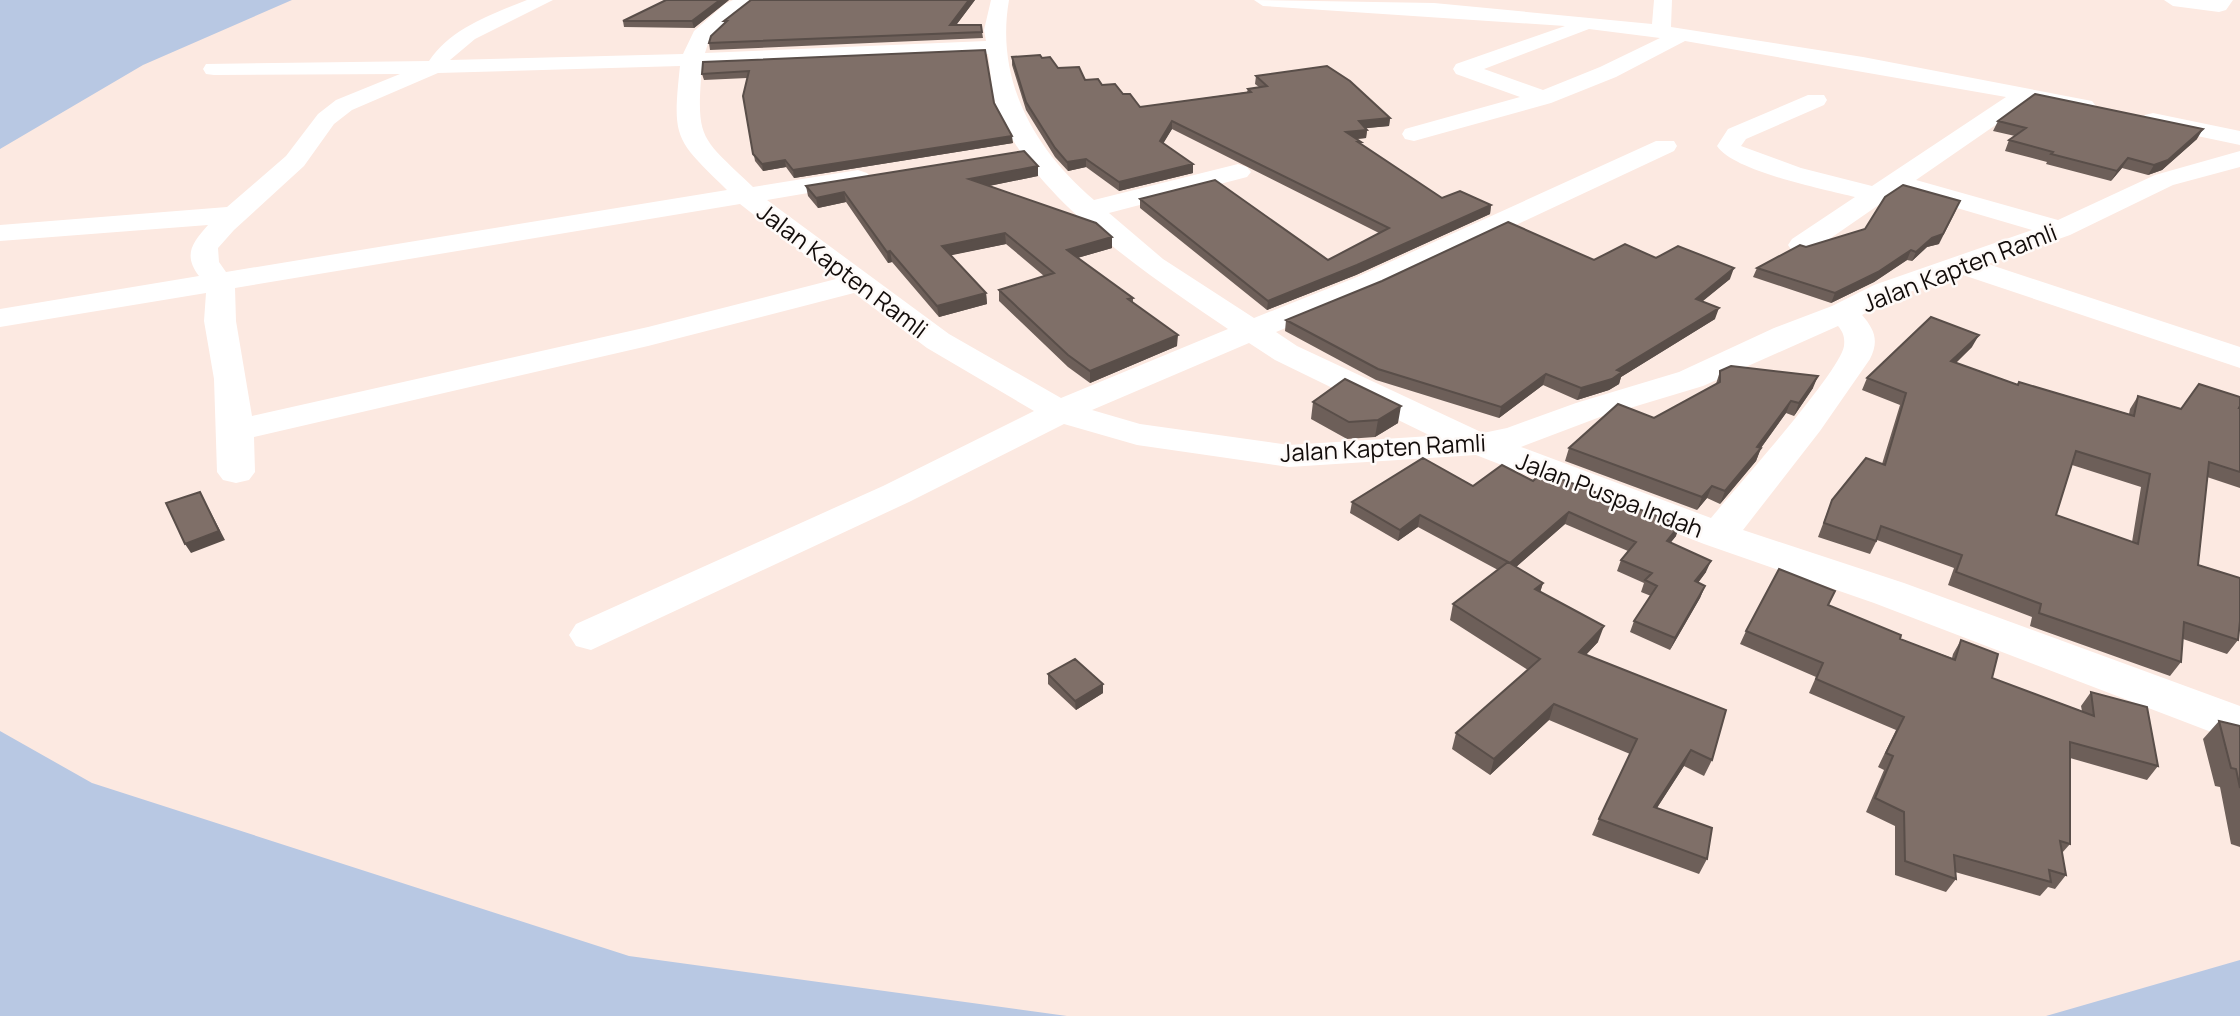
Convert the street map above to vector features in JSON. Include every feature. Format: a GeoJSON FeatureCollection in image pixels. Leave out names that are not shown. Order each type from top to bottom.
{"type":"FeatureCollection","features":[{"type":"Feature","properties":{"kind":"street"},"geometry":{"type":"LineString","coordinates":[[236,472],[236,430],[231,379],[220,321],[222,296],[219,282],[204,263],[204,247],[234,215],[295,161],[326,119],[344,105],[435,67],[442,56],[470,35],[544,0]]}},
{"type":"Feature","properties":{"kind":"street","name":"Jalan Kapten Ramli"},"geometry":{"type":"LineString","coordinates":[[747,0],[732,8],[701,35],[692,58],[686,118],[696,146],[746,195],[858,283],[938,341],[1060,412],[1138,433],[1289,456],[1480,444],[1516,437],[1588,410],[1691,379],[1784,335],[1843,313],[1885,291],[2060,229],[2164,180],[2240,159]]}},
{"type":"Feature","properties":{"kind":"street","name":"Jalan Puspa Indah"},"geometry":{"type":"LineString","coordinates":[[1000,0],[994,30],[1019,152],[1153,265],[1286,353],[1480,444],[1718,536],[1889,593],[2240,725]]}},
{"type":"Feature","properties":{"kind":"street"},"geometry":{"type":"LineString","coordinates":[[1264,0],[1490,13],[1671,33],[2026,93],[2110,111]]}},
{"type":"Feature","properties":{"kind":"street"},"geometry":{"type":"LineString","coordinates":[[1663,0],[1671,33]]}},
{"type":"Feature","properties":{"kind":"street"},"geometry":{"type":"LineString","coordinates":[[2173,0],[2219,6],[2224,0]]}},
{"type":"Feature","properties":{"kind":"street"},"geometry":{"type":"LineString","coordinates":[[1542,98],[1464,69],[1587,24]]}},
{"type":"Feature","properties":{"kind":"street"},"geometry":{"type":"LineString","coordinates":[[1414,134],[1542,98],[1608,72],[1671,33]]}},
{"type":"Feature","properties":{"kind":"street"},"geometry":{"type":"LineString","coordinates":[[214,69],[535,66],[998,47]]}},
{"type":"Feature","properties":{"kind":"street"},"geometry":{"type":"LineString","coordinates":[[1802,246],[2026,93]]}},
{"type":"Feature","properties":{"kind":"street"},"geometry":{"type":"LineString","coordinates":[[1816,100],[1737,134],[1728,146],[1733,152],[1792,173],[1886,188],[2060,229]]}},
{"type":"Feature","properties":{"kind":"street"},"geometry":{"type":"LineString","coordinates":[[2137,117],[2240,138]]}},
{"type":"Feature","properties":{"kind":"street"},"geometry":{"type":"LineString","coordinates":[[591,635],[896,494],[1105,390],[1368,283],[1665,146]]}},
{"type":"Feature","properties":{"kind":"street"},"geometry":{"type":"LineString","coordinates":[[1089,210],[1238,172]]}},
{"type":"Feature","properties":{"kind":"street"},"geometry":{"type":"LineString","coordinates":[[0,318],[882,174]]}},
{"type":"Feature","properties":{"kind":"street"},"geometry":{"type":"LineString","coordinates":[[0,233],[234,215]]}},
{"type":"Feature","properties":{"kind":"street"},"geometry":{"type":"LineString","coordinates":[[1962,265],[2240,358]]}},
{"type":"Feature","properties":{"kind":"street"},"geometry":{"type":"LineString","coordinates":[[236,430],[674,330],[858,283]]}},
{"type":"Feature","properties":{"kind":"street"},"geometry":{"type":"LineString","coordinates":[[1718,536],[1808,424],[1854,359],[1860,347],[1858,331],[1843,313]]}},
{"type":"Feature","properties":{"kind":"water"},"geometry":{"type":"Polygon","coordinates":[[[0,0],[292,0],[143,65],[0,149],[0,0]]]}},
{"type":"Feature","properties":{"kind":"water"},"geometry":{"type":"Polygon","coordinates":[[[0,731],[92,783],[629,956],[1067,1016],[0,1016],[0,731]]]}},
{"type":"Feature","properties":{"kind":"water"},"geometry":{"type":"Polygon","coordinates":[[[2240,960],[2240,1016],[2046,1016],[2240,960]]]}},
{"type":"Feature","properties":{"kind":"building"},"geometry":{"type":"Polygon","coordinates":[[[666,0],[720,0],[692,21],[623,21],[666,0]]]}},
{"type":"Feature","properties":{"kind":"building"},"geometry":{"type":"Polygon","coordinates":[[[751,0],[969,0],[950,25],[981,25],[982,32],[709,43],[711,36],[727,21],[724,21],[751,0]]]}},
{"type":"Feature","properties":{"kind":"building"},"geometry":{"type":"Polygon","coordinates":[[[985,50],[994,103],[1012,136],[793,170],[785,160],[762,164],[753,154],[743,96],[749,71],[702,74],[703,62],[985,50]]]}},
{"type":"Feature","properties":{"kind":"building"},"geometry":{"type":"Polygon","coordinates":[[[1040,55],[1042,58],[1050,57],[1058,68],[1079,67],[1085,80],[1098,79],[1102,85],[1115,84],[1123,94],[1130,94],[1140,107],[1251,92],[1248,89],[1267,86],[1256,76],[1327,66],[1350,81],[1390,118],[1359,121],[1367,130],[1346,132],[1442,198],[1460,191],[1491,205],[1357,265],[1268,301],[1140,199],[1215,180],[1328,260],[1389,228],[1172,121],[1160,141],[1193,164],[1119,182],[1086,159],[1067,162],[1026,102],[1012,57],[1040,55]]]}},
{"type":"Feature","properties":{"kind":"building"},"geometry":{"type":"Polygon","coordinates":[[[2035,94],[2203,129],[2168,160],[2154,165],[2128,158],[2117,171],[2009,140],[2026,128],[1998,121],[2035,94]]]}},
{"type":"Feature","properties":{"kind":"building"},"geometry":{"type":"Polygon","coordinates":[[[1024,151],[1038,166],[969,179],[1096,223],[1112,237],[1067,250],[1178,335],[1090,371],[1068,355],[999,290],[1054,273],[1005,233],[942,246],[986,293],[937,306],[890,251],[887,252],[844,192],[816,198],[806,186],[1024,151]]]}},
{"type":"Feature","properties":{"kind":"building"},"geometry":{"type":"Polygon","coordinates":[[[1903,185],[1960,201],[1943,234],[1932,238],[1916,252],[1911,250],[1878,272],[1835,293],[1757,268],[1800,245],[1806,247],[1865,229],[1885,197],[1903,185]]]}},
{"type":"Feature","properties":{"kind":"building"},"geometry":{"type":"Polygon","coordinates":[[[1508,222],[1594,260],[1625,244],[1656,258],[1678,246],[1734,268],[1696,299],[1719,308],[1617,370],[1622,372],[1612,379],[1581,388],[1546,374],[1501,407],[1378,369],[1286,320],[1382,281],[1508,222]]]}},
{"type":"Feature","properties":{"kind":"building"},"geometry":{"type":"Polygon","coordinates":[[[1931,317],[1979,335],[1951,361],[2018,385],[2019,382],[2134,416],[2138,396],[2181,409],[2199,384],[2240,397],[2240,472],[2209,462],[2198,565],[2240,578],[2238,640],[2184,622],[2181,662],[2039,613],[2041,604],[1956,572],[1962,555],[1881,526],[1876,541],[1824,523],[1832,500],[1866,458],[1885,465],[1906,393],[1867,378],[1931,317]],[[2076,451],[2056,515],[2138,544],[2150,474],[2076,451]]]}},
{"type":"Feature","properties":{"kind":"building"},"geometry":{"type":"Polygon","coordinates":[[[1731,366],[1818,376],[1799,403],[1791,401],[1757,447],[1761,448],[1725,491],[1712,486],[1702,497],[1569,448],[1618,404],[1654,418],[1720,382],[1720,371],[1731,366]]]}},
{"type":"Feature","properties":{"kind":"building"},"geometry":{"type":"Polygon","coordinates":[[[1345,379],[1401,406],[1378,420],[1349,422],[1313,402],[1345,379]]]}},
{"type":"Feature","properties":{"kind":"building"},"geometry":{"type":"Polygon","coordinates":[[[1423,458],[1473,486],[1502,465],[1533,481],[1543,472],[1680,525],[1667,541],[1711,561],[1695,581],[1705,586],[1675,638],[1634,621],[1657,586],[1645,580],[1652,573],[1621,560],[1636,542],[1569,512],[1510,563],[1420,515],[1400,530],[1352,502],[1423,458]]]}},
{"type":"Feature","properties":{"kind":"building"},"geometry":{"type":"Polygon","coordinates":[[[200,492],[219,531],[185,544],[166,503],[200,492]]]}},
{"type":"Feature","properties":{"kind":"building"},"geometry":{"type":"Polygon","coordinates":[[[1508,562],[1543,583],[1535,589],[1604,626],[1579,652],[1726,710],[1712,760],[1691,750],[1654,807],[1712,828],[1707,859],[1599,819],[1637,739],[1554,704],[1494,759],[1456,733],[1540,659],[1453,604],[1508,562]]]}},
{"type":"Feature","properties":{"kind":"building"},"geometry":{"type":"Polygon","coordinates":[[[1779,569],[1835,591],[1828,605],[1901,635],[1900,639],[1955,660],[1961,640],[1998,654],[1992,678],[2094,716],[2091,692],[2147,707],[2158,766],[2070,742],[2070,844],[2060,841],[2066,875],[2049,870],[2051,882],[1954,855],[1956,879],[1905,861],[1904,812],[1875,798],[1893,756],[1886,753],[1904,717],[1816,679],[1823,663],[1746,631],[1779,569]]]}},
{"type":"Feature","properties":{"kind":"building"},"geometry":{"type":"Polygon","coordinates":[[[1075,659],[1103,684],[1075,701],[1048,674],[1075,659]]]}},
{"type":"Feature","properties":{"kind":"building"},"geometry":{"type":"Polygon","coordinates":[[[2219,721],[2240,726],[2240,788],[2236,769],[2231,768],[2219,721]]]}}]}
